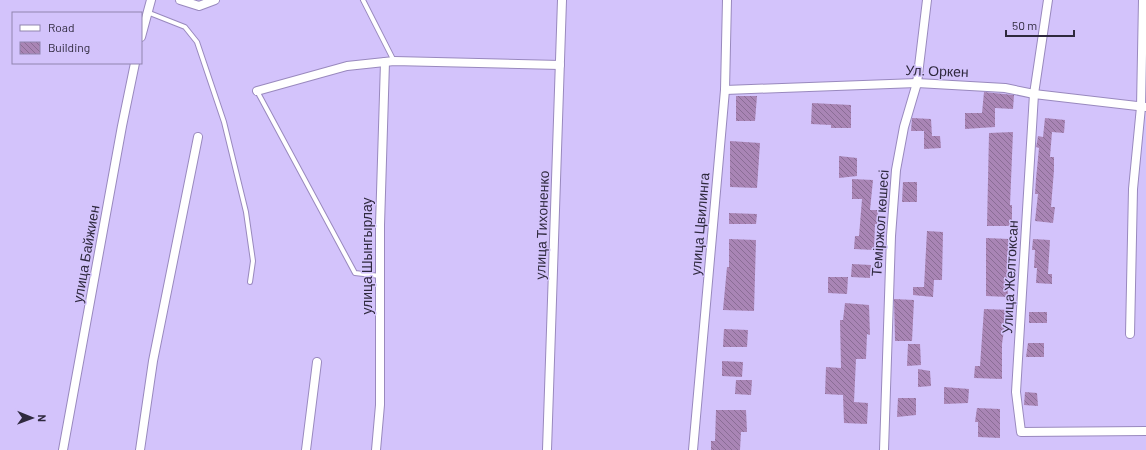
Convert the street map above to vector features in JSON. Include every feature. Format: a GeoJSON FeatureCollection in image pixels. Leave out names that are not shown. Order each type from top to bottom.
{"type":"FeatureCollection","features":[{"type":"Feature","properties":{"kind":"street"},"geometry":{"type":"LineString","coordinates":[[142,32],[150,0]]}},
{"type":"Feature","properties":{"kind":"street"},"geometry":{"type":"LineString","coordinates":[[180,0],[199,6],[215,0]]}},
{"type":"Feature","properties":{"kind":"street","name":"улица Тихоненко"},"geometry":{"type":"LineString","coordinates":[[547,450],[562,0]]}},
{"type":"Feature","properties":{"kind":"street","name":"улица Цвилинга"},"geometry":{"type":"LineString","coordinates":[[693,450],[725,90],[727,0]]}},
{"type":"Feature","properties":{"kind":"street","name":"Теміржол көшесі"},"geometry":{"type":"LineString","coordinates":[[884,450],[891,236],[896,170],[904,127],[917,83],[927,0]]}},
{"type":"Feature","properties":{"kind":"street","name":"Улица Желтоксан"},"geometry":{"type":"LineString","coordinates":[[1048,0],[1034,94],[1016,392],[1021,432],[1146,431]]}},
{"type":"Feature","properties":{"kind":"street"},"geometry":{"type":"LineString","coordinates":[[1130,334],[1133,189],[1144,107],[1143,0]]}},
{"type":"Feature","properties":{"kind":"street"},"geometry":{"type":"LineString","coordinates":[[257,91],[347,66],[394,61],[560,65]]}},
{"type":"Feature","properties":{"kind":"street","name":"улица Шынгырлау"},"geometry":{"type":"LineString","coordinates":[[376,450],[380,404],[380,276],[385,62]]}},
{"type":"Feature","properties":{"kind":"street","name":"улица Байжиен"},"geometry":{"type":"LineString","coordinates":[[63,450],[122,126],[135,64]]}},
{"type":"Feature","properties":{"kind":"street","name":"Ул. Оркен"},"geometry":{"type":"LineString","coordinates":[[725,90],[917,83],[1005,88],[1034,94],[1144,107]]}},
{"type":"Feature","properties":{"kind":"street"},"geometry":{"type":"LineString","coordinates":[[140,450],[153,360],[198,137]]}},
{"type":"Feature","properties":{"kind":"street"},"geometry":{"type":"LineString","coordinates":[[306,450],[317,362]]}},
{"type":"Feature","properties":{"kind":"lane"},"geometry":{"type":"LineString","coordinates":[[363,0],[394,61]]}},
{"type":"Feature","properties":{"kind":"lane"},"geometry":{"type":"LineString","coordinates":[[146,12],[185,27],[197,42],[224,122],[246,212],[253,261],[250,282]]}},
{"type":"Feature","properties":{"kind":"lane"},"geometry":{"type":"LineString","coordinates":[[257,91],[355,274],[380,276]]}},
{"type":"Feature","properties":{"kind":"building"},"geometry":{"type":"Polygon","coordinates":[[[984,92],[1014,95],[1013,109],[995,108],[995,127],[965,129],[965,113],[982,113],[984,92]]]}},
{"type":"Feature","properties":{"kind":"building"},"geometry":{"type":"Polygon","coordinates":[[[736,96],[757,96],[755,121],[736,121],[736,96]]]}},
{"type":"Feature","properties":{"kind":"building"},"geometry":{"type":"Polygon","coordinates":[[[812,103],[851,105],[851,128],[831,128],[831,125],[811,124],[812,103]]]}},
{"type":"Feature","properties":{"kind":"building"},"geometry":{"type":"Polygon","coordinates":[[[912,118],[931,119],[932,136],[940,136],[941,148],[924,149],[924,131],[911,131],[912,118]]]}},
{"type":"Feature","properties":{"kind":"building"},"geometry":{"type":"Polygon","coordinates":[[[1045,118],[1065,120],[1064,133],[1052,132],[1050,157],[1054,157],[1051,207],[1055,207],[1053,223],[1035,221],[1038,194],[1035,194],[1039,148],[1036,147],[1038,136],[1043,137],[1045,118]]]}},
{"type":"Feature","properties":{"kind":"building"},"geometry":{"type":"Polygon","coordinates":[[[1013,132],[1010,205],[1012,205],[1012,226],[987,226],[989,133],[1013,132]]]}},
{"type":"Feature","properties":{"kind":"building"},"geometry":{"type":"Polygon","coordinates":[[[730,141],[760,143],[757,188],[730,187],[730,141]]]}},
{"type":"Feature","properties":{"kind":"building"},"geometry":{"type":"Polygon","coordinates":[[[839,156],[857,158],[857,176],[839,178],[839,156]]]}},
{"type":"Feature","properties":{"kind":"building"},"geometry":{"type":"Polygon","coordinates":[[[852,179],[873,180],[870,210],[878,210],[877,224],[875,224],[874,250],[854,249],[855,236],[859,236],[862,199],[852,199],[852,179]]]}},
{"type":"Feature","properties":{"kind":"building"},"geometry":{"type":"Polygon","coordinates":[[[903,182],[917,182],[917,202],[902,202],[903,182]]]}},
{"type":"Feature","properties":{"kind":"building"},"geometry":{"type":"Polygon","coordinates":[[[729,213],[757,214],[756,224],[729,224],[729,213]]]}},
{"type":"Feature","properties":{"kind":"building"},"geometry":{"type":"Polygon","coordinates":[[[927,231],[943,232],[942,280],[934,280],[933,297],[913,295],[913,287],[924,287],[927,231]]]}},
{"type":"Feature","properties":{"kind":"building"},"geometry":{"type":"Polygon","coordinates":[[[986,238],[1009,239],[1009,255],[1007,255],[1008,297],[986,296],[986,238]]]}},
{"type":"Feature","properties":{"kind":"building"},"geometry":{"type":"Polygon","coordinates":[[[729,239],[756,240],[754,311],[723,310],[727,267],[729,267],[729,239]]]}},
{"type":"Feature","properties":{"kind":"building"},"geometry":{"type":"Polygon","coordinates":[[[1033,239],[1050,240],[1048,274],[1052,274],[1052,284],[1036,283],[1037,268],[1034,268],[1035,250],[1032,250],[1033,239]]]}},
{"type":"Feature","properties":{"kind":"building"},"geometry":{"type":"Polygon","coordinates":[[[852,264],[871,265],[870,278],[851,277],[852,264]]]}},
{"type":"Feature","properties":{"kind":"building"},"geometry":{"type":"Polygon","coordinates":[[[828,277],[848,277],[847,294],[828,293],[828,277]]]}},
{"type":"Feature","properties":{"kind":"building"},"geometry":{"type":"Polygon","coordinates":[[[894,299],[914,300],[912,341],[895,341],[894,299]]]}},
{"type":"Feature","properties":{"kind":"building"},"geometry":{"type":"Polygon","coordinates":[[[845,303],[869,305],[870,335],[867,334],[866,359],[856,359],[854,402],[868,403],[867,424],[844,423],[843,395],[825,394],[826,367],[841,368],[840,320],[843,320],[845,303]]]}},
{"type":"Feature","properties":{"kind":"building"},"geometry":{"type":"Polygon","coordinates":[[[984,309],[1011,310],[1011,323],[1005,323],[1002,344],[1002,379],[974,378],[975,366],[980,366],[984,309]]]}},
{"type":"Feature","properties":{"kind":"building"},"geometry":{"type":"Polygon","coordinates":[[[1029,312],[1047,312],[1047,323],[1029,323],[1029,312]]]}},
{"type":"Feature","properties":{"kind":"building"},"geometry":{"type":"Polygon","coordinates":[[[724,329],[748,330],[747,347],[723,347],[724,329]]]}},
{"type":"Feature","properties":{"kind":"building"},"geometry":{"type":"Polygon","coordinates":[[[1028,343],[1044,343],[1044,357],[1026,357],[1028,343]]]}},
{"type":"Feature","properties":{"kind":"building"},"geometry":{"type":"Polygon","coordinates":[[[908,344],[920,344],[921,365],[907,366],[908,344]]]}},
{"type":"Feature","properties":{"kind":"building"},"geometry":{"type":"Polygon","coordinates":[[[722,361],[743,362],[742,377],[722,376],[722,361]]]}},
{"type":"Feature","properties":{"kind":"building"},"geometry":{"type":"Polygon","coordinates":[[[918,369],[930,371],[931,386],[918,387],[918,369]]]}},
{"type":"Feature","properties":{"kind":"building"},"geometry":{"type":"Polygon","coordinates":[[[736,380],[752,380],[751,395],[735,394],[736,380]]]}},
{"type":"Feature","properties":{"kind":"building"},"geometry":{"type":"Polygon","coordinates":[[[944,387],[969,389],[968,403],[944,404],[944,387]]]}},
{"type":"Feature","properties":{"kind":"building"},"geometry":{"type":"Polygon","coordinates":[[[1025,392],[1037,393],[1038,406],[1024,405],[1025,392]]]}},
{"type":"Feature","properties":{"kind":"building"},"geometry":{"type":"Polygon","coordinates":[[[898,398],[916,398],[916,415],[897,417],[898,398]]]}},
{"type":"Feature","properties":{"kind":"building"},"geometry":{"type":"Polygon","coordinates":[[[977,408],[1000,409],[1000,438],[978,437],[978,422],[975,422],[977,408]]]}},
{"type":"Feature","properties":{"kind":"building"},"geometry":{"type":"Polygon","coordinates":[[[716,410],[746,410],[747,432],[741,432],[740,450],[711,450],[711,441],[715,441],[716,410]]]}}]}
